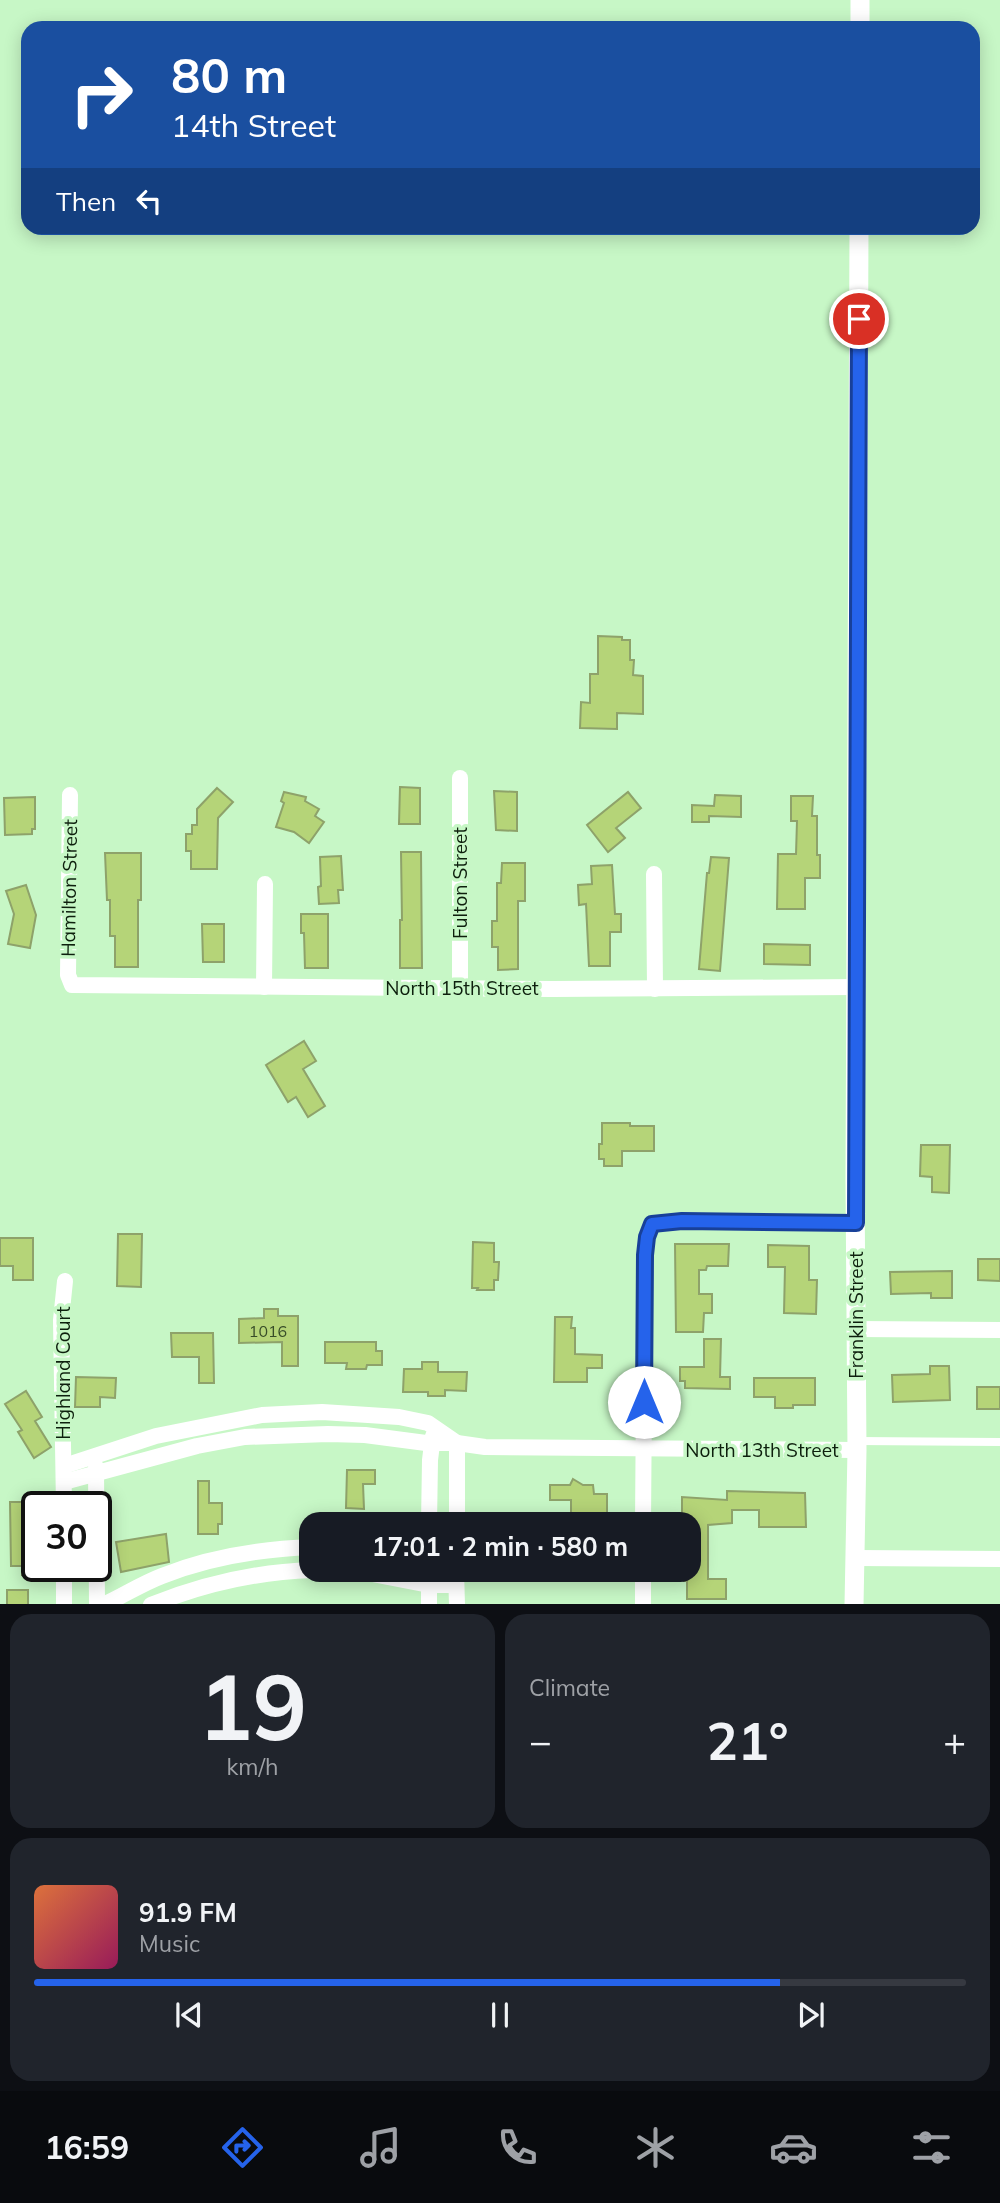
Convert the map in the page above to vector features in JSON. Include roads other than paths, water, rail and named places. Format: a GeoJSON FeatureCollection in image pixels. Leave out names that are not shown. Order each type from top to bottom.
{"type":"FeatureCollection","features":[{"type":"Feature","properties":{"kind":"street"},"geometry":{"type":"LineString","coordinates":[[860,0],[860,21]]}},
{"type":"Feature","properties":{"kind":"street","name":"Franklin Street"},"geometry":{"type":"LineString","coordinates":[[855,1604],[859,235]]}},
{"type":"Feature","properties":{"kind":"street","name":"Fulton Street"},"geometry":{"type":"LineString","coordinates":[[460,778],[460,988]]}},
{"type":"Feature","properties":{"kind":"street","name":"Hamilton Street"},"geometry":{"type":"LineString","coordinates":[[70,795],[70,980]]}},
{"type":"Feature","properties":{"kind":"street"},"geometry":{"type":"LineString","coordinates":[[653,874],[655,989]]}},
{"type":"Feature","properties":{"kind":"street"},"geometry":{"type":"LineString","coordinates":[[264,987],[265,884]]}},
{"type":"Feature","properties":{"kind":"street","name":"North 15th Street"},"geometry":{"type":"LineString","coordinates":[[70,980],[72,985],[83,986],[857,988]]}},
{"type":"Feature","properties":{"kind":"street"},"geometry":{"type":"LineString","coordinates":[[643,1512],[645,1255],[652,1224],[682,1221],[856,1223]]}},
{"type":"Feature","properties":{"kind":"street","name":"Highland Court"},"geometry":{"type":"LineString","coordinates":[[64,1491],[61,1312],[65,1281]]}},
{"type":"Feature","properties":{"kind":"street"},"geometry":{"type":"LineString","coordinates":[[857,1329],[1000,1330]]}},
{"type":"Feature","properties":{"kind":"street"},"geometry":{"type":"LineString","coordinates":[[64,1474],[94,1457],[156,1436],[262,1415],[322,1412],[379,1415],[417,1420],[435,1427],[457,1443],[457,1512]]}},
{"type":"Feature","properties":{"kind":"street"},"geometry":{"type":"LineString","coordinates":[[429,1512],[431,1444],[435,1427]]}},
{"type":"Feature","properties":{"kind":"street","name":"North 13th Street"},"geometry":{"type":"LineString","coordinates":[[64,1474],[97,1474],[197,1446],[245,1437],[343,1434],[485,1447],[644,1449],[857,1446]]}},
{"type":"Feature","properties":{"kind":"street"},"geometry":{"type":"LineString","coordinates":[[94,1457],[97,1474],[97,1604]]}},
{"type":"Feature","properties":{"kind":"street"},"geometry":{"type":"LineString","coordinates":[[105,1604],[160,1576],[189,1566],[260,1551],[299,1548]]}},
{"type":"Feature","properties":{"kind":"street"},"geometry":{"type":"LineString","coordinates":[[856,1558],[1000,1559]]}},
{"type":"Feature","properties":{"kind":"street"},"geometry":{"type":"LineString","coordinates":[[154,1604],[232,1578],[299,1570]]}},
{"type":"Feature","properties":{"kind":"street"},"geometry":{"type":"LineString","coordinates":[[64,1582],[64,1604]]}},
{"type":"Feature","properties":{"kind":"street"},"geometry":{"type":"LineString","coordinates":[[429,1582],[429,1604]]}},
{"type":"Feature","properties":{"kind":"street"},"geometry":{"type":"LineString","coordinates":[[456,1582],[457,1604]]}},
{"type":"Feature","properties":{"kind":"street"},"geometry":{"type":"LineString","coordinates":[[643,1582],[643,1604]]}},
{"type":"Feature","properties":{"kind":"lane"},"geometry":{"type":"LineString","coordinates":[[857,1446],[1000,1441]]}}]}
